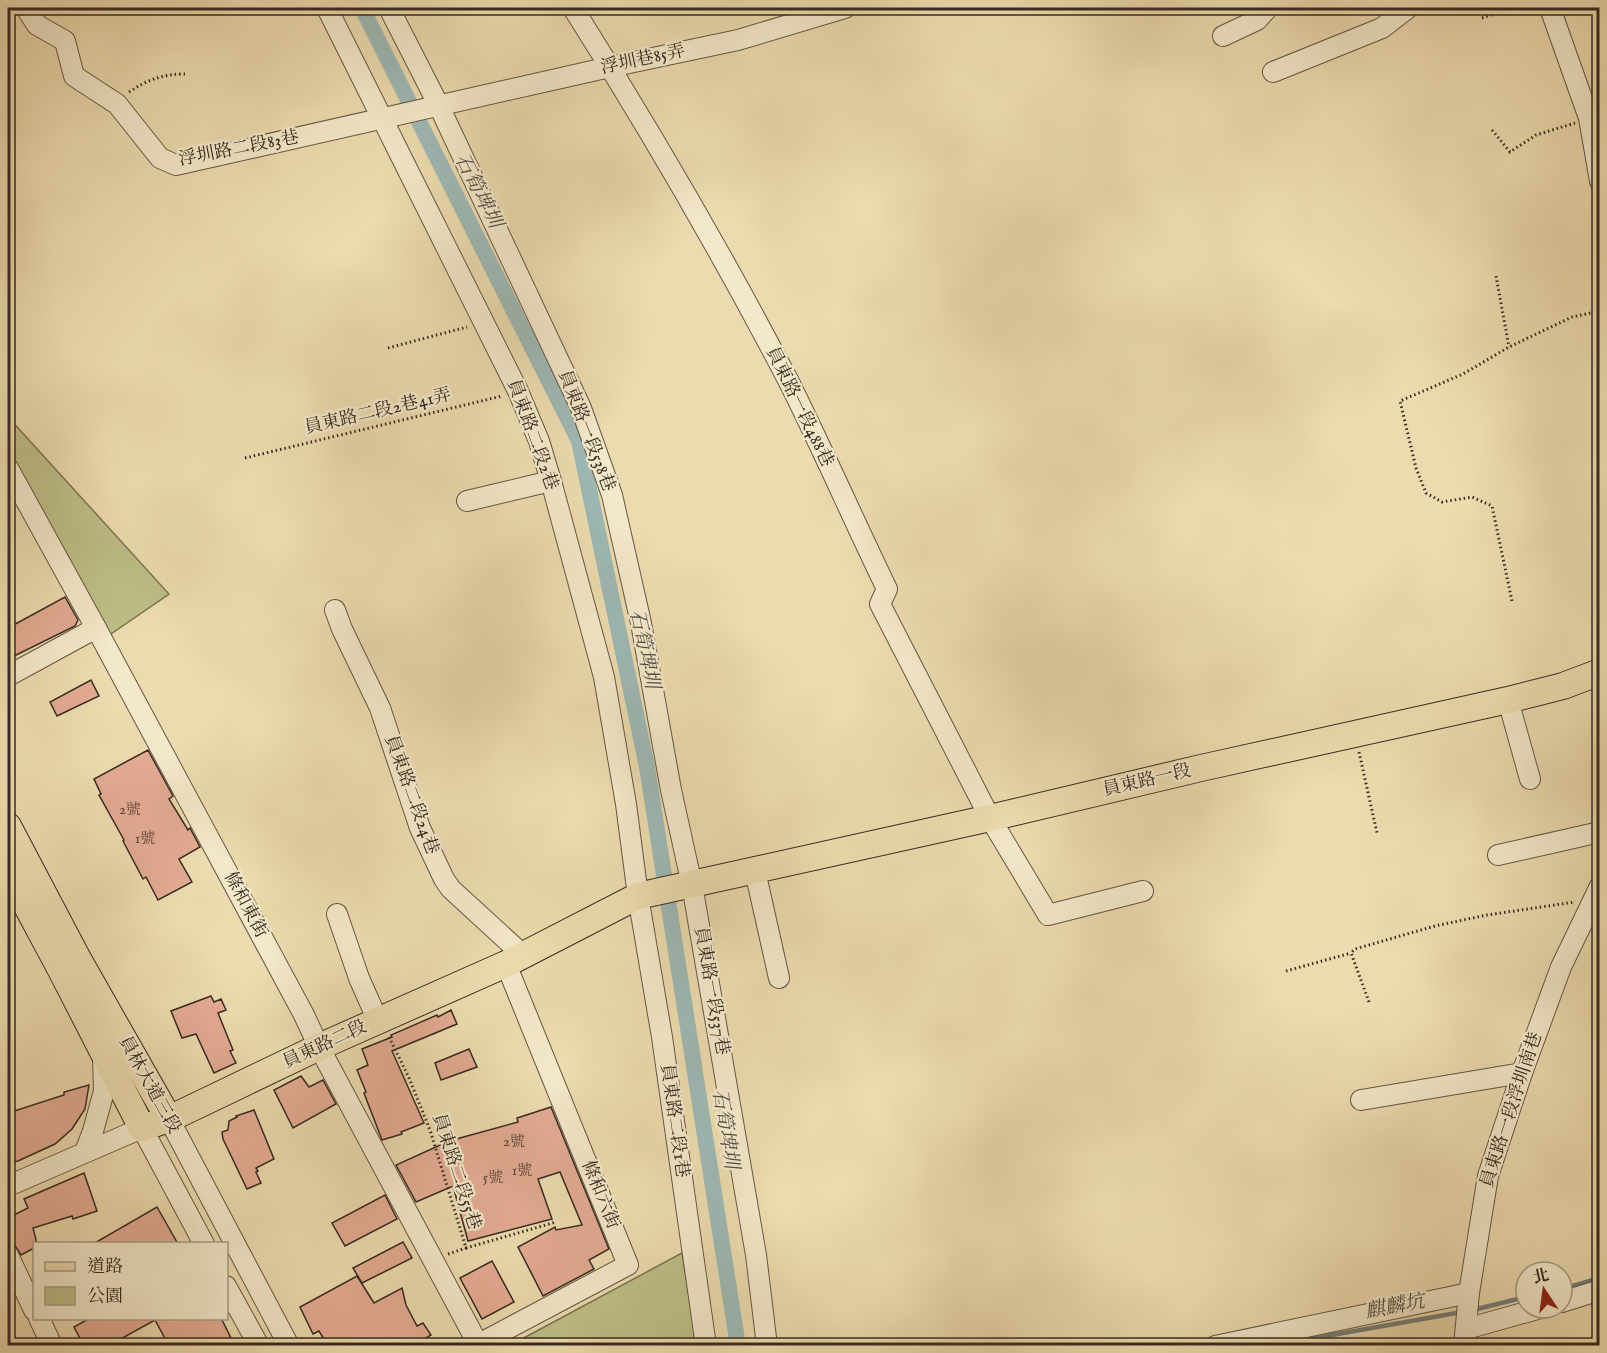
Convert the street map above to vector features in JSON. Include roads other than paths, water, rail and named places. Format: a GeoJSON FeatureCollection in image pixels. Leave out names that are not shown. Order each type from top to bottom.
{"type":"FeatureCollection","features":[{"type":"Feature","properties":{"kind":"main road","name":"員東路一段"},"geometry":{"type":"LineString","coordinates":[[639,896],[1508,700],[1563,686],[1599,672]]}},
{"type":"Feature","properties":{"kind":"main road","name":"員林大道三段"},"geometry":{"type":"LineString","coordinates":[[8,826],[78,959],[168,1119]]}},
{"type":"Feature","properties":{"kind":"main road","name":"員林大道三段"},"geometry":{"type":"LineString","coordinates":[[8,871],[142,1128]]}},
{"type":"Feature","properties":{"kind":"main road","name":"員東路二段"},"geometry":{"type":"LineString","coordinates":[[142,1128],[168,1119],[319,1047],[514,960],[639,896]]}},
{"type":"Feature","properties":{"kind":"street","name":"浮圳路二段83巷"},"geometry":{"type":"LineString","coordinates":[[26,8],[37,25],[64,42],[74,76],[117,104],[160,158],[176,165],[383,118]]}},
{"type":"Feature","properties":{"kind":"street","name":"員東路二段2巷"},"geometry":{"type":"LineString","coordinates":[[327,8],[485,323],[539,441],[604,677],[639,896]]}},
{"type":"Feature","properties":{"kind":"street","name":"員東路一段538巷"},"geometry":{"type":"LineString","coordinates":[[389,8],[439,106],[581,408],[612,495],[692,885]]}},
{"type":"Feature","properties":{"kind":"street","name":"員東路一段488巷"},"geometry":{"type":"LineString","coordinates":[[573,8],[708,231],[790,386],[887,589],[880,604],[990,818]]}},
{"type":"Feature","properties":{"kind":"street","name":"浮圳巷85弄"},"geometry":{"type":"LineString","coordinates":[[383,118],[738,40],[845,8]]}},
{"type":"Feature","properties":{"kind":"street"},"geometry":{"type":"LineString","coordinates":[[1223,36],[1257,20],[1266,10],[1265,8]]}},
{"type":"Feature","properties":{"kind":"street"},"geometry":{"type":"LineString","coordinates":[[1273,72],[1382,28],[1408,8]]}},
{"type":"Feature","properties":{"kind":"street"},"geometry":{"type":"LineString","coordinates":[[1550,8],[1593,125],[1599,181]]}},
{"type":"Feature","properties":{"kind":"street","name":"條和東街"},"geometry":{"type":"LineString","coordinates":[[8,468],[304,1015],[477,1345]]}},
{"type":"Feature","properties":{"kind":"street"},"geometry":{"type":"LineString","coordinates":[[467,501],[551,481]]}},
{"type":"Feature","properties":{"kind":"street","name":"員東路二段24巷"},"geometry":{"type":"LineString","coordinates":[[335,610],[380,708],[420,828],[444,879],[451,890],[514,960]]}},
{"type":"Feature","properties":{"kind":"street"},"geometry":{"type":"LineString","coordinates":[[8,676],[96,628]]}},
{"type":"Feature","properties":{"kind":"street"},"geometry":{"type":"LineString","coordinates":[[1508,700],[1530,779]]}},
{"type":"Feature","properties":{"kind":"street"},"geometry":{"type":"LineString","coordinates":[[990,818],[1048,915],[1143,891]]}},
{"type":"Feature","properties":{"kind":"street"},"geometry":{"type":"LineString","coordinates":[[1498,855],[1599,832]]}},
{"type":"Feature","properties":{"kind":"street"},"geometry":{"type":"LineString","coordinates":[[754,871],[779,978]]}},
{"type":"Feature","properties":{"kind":"street","name":"員東路一段537巷"},"geometry":{"type":"LineString","coordinates":[[692,885],[756,1255],[767,1346]]}},
{"type":"Feature","properties":{"kind":"street","name":"員東路一段浮圳南巷"},"geometry":{"type":"LineString","coordinates":[[1465,1337],[1469,1293],[1488,1176],[1522,1073],[1561,967],[1597,893]]}},
{"type":"Feature","properties":{"kind":"street","name":"員東路二段1巷"},"geometry":{"type":"LineString","coordinates":[[639,896],[662,1037],[706,1346]]}},
{"type":"Feature","properties":{"kind":"street"},"geometry":{"type":"LineString","coordinates":[[337,914],[359,978],[378,1021]]}},
{"type":"Feature","properties":{"kind":"street","name":"條和六街"},"geometry":{"type":"LineString","coordinates":[[477,1345],[628,1265],[514,960]]}},
{"type":"Feature","properties":{"kind":"street"},"geometry":{"type":"LineString","coordinates":[[85,1152],[104,1091],[103,1054]]}},
{"type":"Feature","properties":{"kind":"street"},"geometry":{"type":"LineString","coordinates":[[1361,1100],[1522,1073]]}},
{"type":"Feature","properties":{"kind":"street","name":"員林大道三段"},"geometry":{"type":"LineString","coordinates":[[168,1119],[290,1346]]}},
{"type":"Feature","properties":{"kind":"street","name":"員林大道三段"},"geometry":{"type":"LineString","coordinates":[[142,1128],[203,1242]]}},
{"type":"Feature","properties":{"kind":"street","name":"員東路二段"},"geometry":{"type":"LineString","coordinates":[[8,1186],[142,1128]]}},
{"type":"Feature","properties":{"kind":"street"},"geometry":{"type":"LineString","coordinates":[[8,1255],[33,1308]]}},
{"type":"Feature","properties":{"kind":"street"},"geometry":{"type":"LineString","coordinates":[[228,1290],[259,1346]]}},
{"type":"Feature","properties":{"kind":"street"},"geometry":{"type":"LineString","coordinates":[[1574,1298],[1599,1290]]}},
{"type":"Feature","properties":{"kind":"street"},"geometry":{"type":"LineString","coordinates":[[1215,1346],[1469,1293]]}},
{"type":"Feature","properties":{"kind":"street"},"geometry":{"type":"LineString","coordinates":[[1465,1337],[1514,1318]]}},
{"type":"Feature","properties":{"kind":"street"},"geometry":{"type":"LineString","coordinates":[[40,1320],[52,1346]]}},
{"type":"Feature","properties":{"kind":"waterway","name":"石筍埤圳"},"geometry":{"type":"LineString","coordinates":[[362,8],[579,441],[647,767],[738,1346]]}},
{"type":"Feature","properties":{"kind":"waterway","name":"麒麟坑"},"geometry":{"type":"LineString","coordinates":[[1574,1286],[1600,1278]]}},
{"type":"Feature","properties":{"kind":"waterway","name":"麒麟坑"},"geometry":{"type":"LineString","coordinates":[[1473,1310],[1514,1300]]}},
{"type":"Feature","properties":{"kind":"waterway","name":"麒麟坑"},"geometry":{"type":"LineString","coordinates":[[1270,1346],[1462,1312]]}}]}
